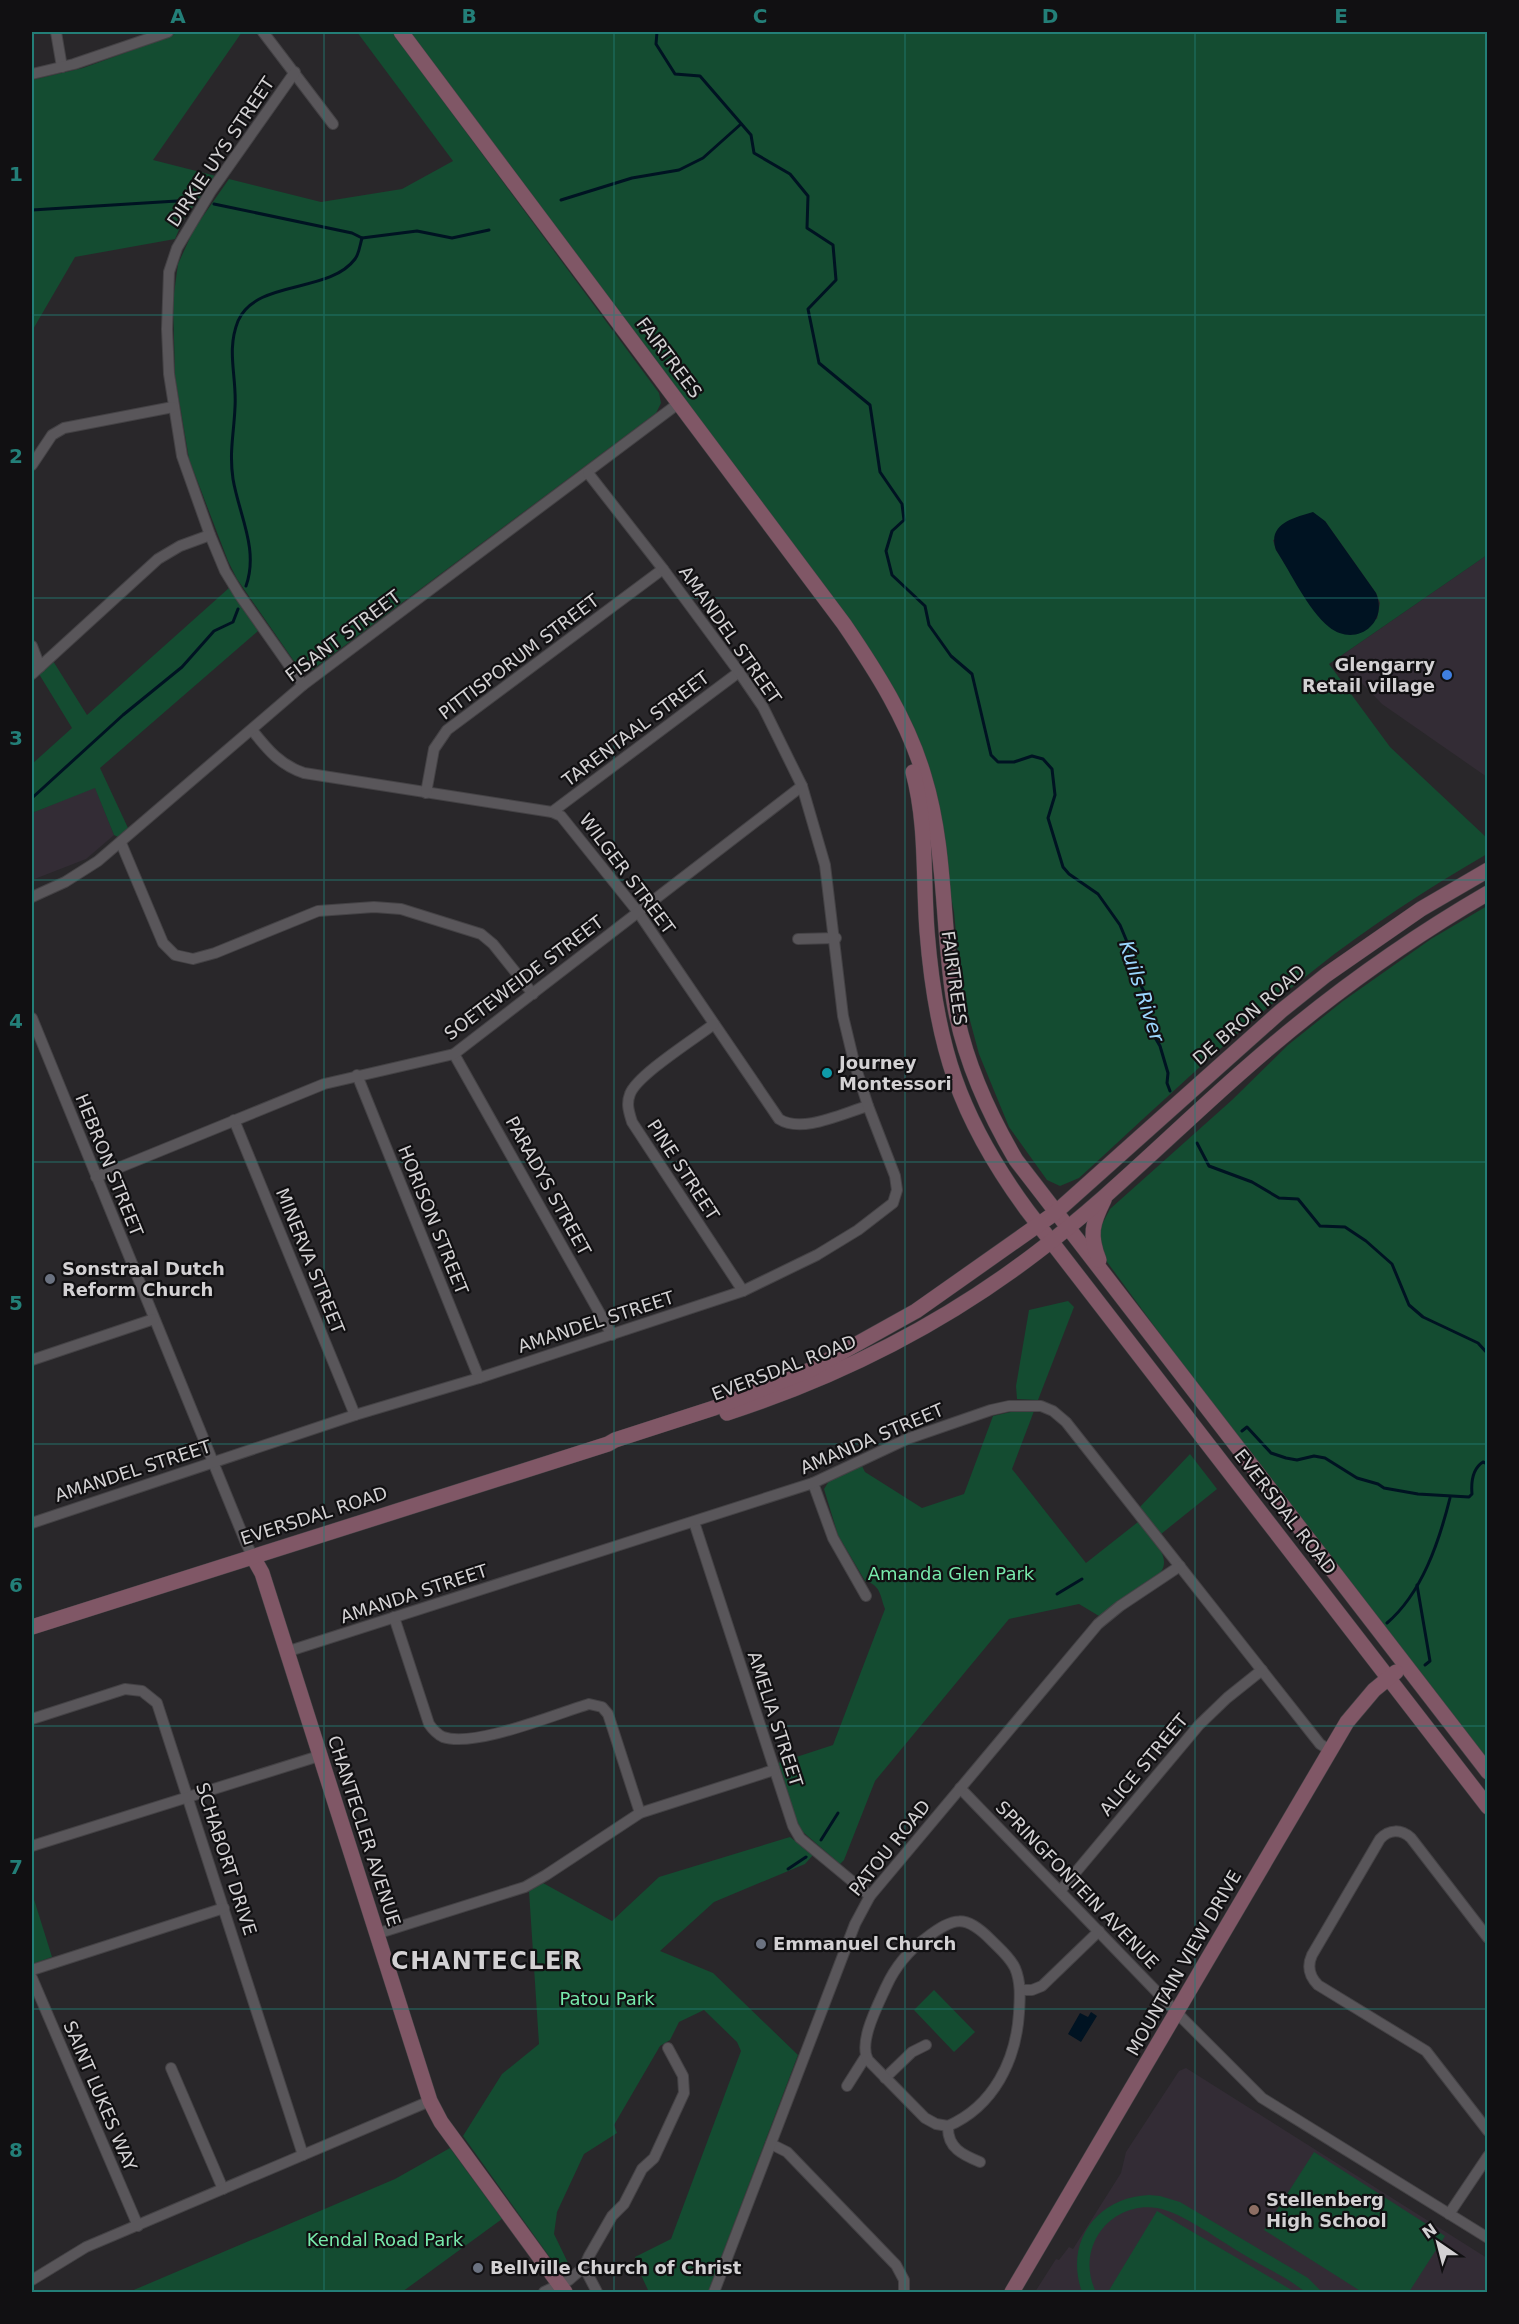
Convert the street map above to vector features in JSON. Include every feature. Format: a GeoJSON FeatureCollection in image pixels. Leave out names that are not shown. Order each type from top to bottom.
{"type":"FeatureCollection","features":[{"type":"Feature","properties":{"kind":"street"},"geometry":{"type":"LineString","coordinates":[[56,32],[62,67]]}},
{"type":"Feature","properties":{"kind":"street"},"geometry":{"type":"LineString","coordinates":[[32,74],[62,67],[168,32]]}},
{"type":"Feature","properties":{"kind":"street"},"geometry":{"type":"LineString","coordinates":[[263,32],[333,124]]}},
{"type":"Feature","properties":{"kind":"street","name":"FAIRTREES"},"geometry":{"type":"LineString","coordinates":[[401,32],[844,624],[870,662],[912,740],[925,777],[943,879],[958,1022],[973,1072],[998,1130],[1016,1160],[1068,1228]]}},
{"type":"Feature","properties":{"kind":"street","name":"DIRKIE UYS STREET"},"geometry":{"type":"LineString","coordinates":[[295,72],[211,191],[177,248],[169,272],[166,294],[169,374],[182,456],[225,571],[303,686]]}},
{"type":"Feature","properties":{"kind":"street","name":"FISANT STREET"},"geometry":{"type":"LineString","coordinates":[[32,897],[82,872],[121,843],[303,686],[679,403]]}},
{"type":"Feature","properties":{"kind":"street"},"geometry":{"type":"LineString","coordinates":[[32,465],[52,435],[64,428],[173,407]]}},
{"type":"Feature","properties":{"kind":"street","name":"AMANDEL STREET"},"geometry":{"type":"LineString","coordinates":[[32,1522],[354,1415],[479,1378],[743,1291],[817,1255],[886,1211],[893,1203],[897,1190],[895,1176],[868,1106],[843,1016],[836,938],[825,865],[802,786],[763,707],[663,569],[588,473]]}},
{"type":"Feature","properties":{"kind":"street"},"geometry":{"type":"LineString","coordinates":[[36,670],[158,559],[180,546],[210,535]]}},
{"type":"Feature","properties":{"kind":"street","name":"PITTISPORUM STREET"},"geometry":{"type":"LineString","coordinates":[[426,792],[434,749],[447,730],[663,569]]}},
{"type":"Feature","properties":{"kind":"street"},"geometry":{"type":"LineString","coordinates":[[32,646],[36,670]]}},
{"type":"Feature","properties":{"kind":"street","name":"TARENTAAL STREET"},"geometry":{"type":"LineString","coordinates":[[552,812],[739,672]]}},
{"type":"Feature","properties":{"kind":"street","name":"FAIRTREES"},"geometry":{"type":"LineString","coordinates":[[897,713],[918,797],[933,996],[949,1065],[978,1134],[1000,1173],[1052,1241]]}},
{"type":"Feature","properties":{"kind":"street","name":"WILGER STREET"},"geometry":{"type":"LineString","coordinates":[[252,730],[273,757],[290,769],[304,773],[552,812],[566,821],[638,912],[774,1115],[784,1123],[797,1126],[868,1106]]}},
{"type":"Feature","properties":{"kind":"street","name":"SOETEWEIDE STREET"},"geometry":{"type":"LineString","coordinates":[[96,1177],[324,1084],[454,1054],[802,786]]}},
{"type":"Feature","properties":{"kind":"street"},"geometry":{"type":"LineString","coordinates":[[121,843],[160,938],[170,951],[181,957],[194,959],[215,953],[318,911],[374,907],[401,909],[481,933],[494,944],[533,994]]}},
{"type":"Feature","properties":{"kind":"street","name":"DE BRON ROAD"},"geometry":{"type":"LineString","coordinates":[[1055,1213],[1281,1011],[1317,982],[1421,909],[1488,870]]}},
{"type":"Feature","properties":{"kind":"street"},"geometry":{"type":"LineString","coordinates":[[1068,1228],[1248,1066],[1342,988],[1425,930],[1488,893]]}},
{"type":"Feature","properties":{"kind":"street"},"geometry":{"type":"LineString","coordinates":[[798,939],[836,938]]}},
{"type":"Feature","properties":{"kind":"street","name":"HEBRON STREET"},"geometry":{"type":"LineString","coordinates":[[32,1018],[253,1557]]}},
{"type":"Feature","properties":{"kind":"street","name":"PINE STREET"},"geometry":{"type":"LineString","coordinates":[[714,1024],[642,1078],[630,1095],[627,1108],[632,1122],[743,1291]]}},
{"type":"Feature","properties":{"kind":"street","name":"PARADYS STREET"},"geometry":{"type":"LineString","coordinates":[[454,1054],[612,1335]]}},
{"type":"Feature","properties":{"kind":"street","name":"HORISON STREET"},"geometry":{"type":"LineString","coordinates":[[357,1075],[479,1378]]}},
{"type":"Feature","properties":{"kind":"street","name":"MINERVA STREET"},"geometry":{"type":"LineString","coordinates":[[234,1120],[354,1415]]}},
{"type":"Feature","properties":{"kind":"street"},"geometry":{"type":"LineString","coordinates":[[1106,1277],[1092,1237],[1097,1215],[1113,1188]]}},
{"type":"Feature","properties":{"kind":"street","name":"EVERSDAL ROAD"},"geometry":{"type":"LineString","coordinates":[[32,1627],[608,1444],[714,1408],[810,1370],[916,1311],[1055,1213]]}},
{"type":"Feature","properties":{"kind":"street","name":"EVERSDAL ROAD"},"geometry":{"type":"LineString","coordinates":[[608,1444],[617,1444],[748,1406],[854,1364],[964,1304],[1068,1228],[1488,1772]]}},
{"type":"Feature","properties":{"kind":"street","name":"EVERSDAL ROAD"},"geometry":{"type":"LineString","coordinates":[[1052,1241],[1488,1807]]}},
{"type":"Feature","properties":{"kind":"street"},"geometry":{"type":"LineString","coordinates":[[32,1360],[154,1319]]}},
{"type":"Feature","properties":{"kind":"street","name":"AMANDA STREET"},"geometry":{"type":"LineString","coordinates":[[286,1652],[813,1483],[907,1439],[952,1423],[1009,1406],[1041,1406],[1053,1411],[1066,1422],[1320,1744],[1331,1751]]}},
{"type":"Feature","properties":{"kind":"street"},"geometry":{"type":"LineString","coordinates":[[813,1483],[833,1538],[866,1596]]}},
{"type":"Feature","properties":{"kind":"street","name":"AMELIA STREET"},"geometry":{"type":"LineString","coordinates":[[694,1522],[796,1834],[870,1896]]}},
{"type":"Feature","properties":{"kind":"street","name":"CHANTECLER AVENUE"},"geometry":{"type":"LineString","coordinates":[[253,1557],[262,1574],[430,2101],[441,2122],[562,2288]]}},
{"type":"Feature","properties":{"kind":"street","name":"PATOU ROAD"},"geometry":{"type":"LineString","coordinates":[[714,2292],[855,1924],[870,1896],[1098,1624],[1120,1606],[1180,1566]]}},
{"type":"Feature","properties":{"kind":"street"},"geometry":{"type":"LineString","coordinates":[[394,1617],[427,1717],[432,1729],[438,1734],[454,1739],[476,1738],[589,1704],[598,1705],[608,1713],[640,1813]]}},
{"type":"Feature","properties":{"kind":"street","name":"MOUNTAIN VIEW DRIVE"},"geometry":{"type":"LineString","coordinates":[[1012,2292],[1347,1722],[1374,1690],[1405,1665]]}},
{"type":"Feature","properties":{"kind":"street","name":"ALICE STREET"},"geometry":{"type":"LineString","coordinates":[[1060,1891],[1199,1725],[1227,1698],[1262,1670]]}},
{"type":"Feature","properties":{"kind":"street","name":"SCHABORT DRIVE"},"geometry":{"type":"LineString","coordinates":[[32,1719],[124,1689],[148,1694],[161,1708],[303,2155]]}},
{"type":"Feature","properties":{"kind":"street"},"geometry":{"type":"LineString","coordinates":[[32,1846],[319,1756]]}},
{"type":"Feature","properties":{"kind":"street"},"geometry":{"type":"LineString","coordinates":[[376,1934],[525,1887],[640,1813],[774,1770]]}},
{"type":"Feature","properties":{"kind":"street","name":"SPRINGFONTEIN AVENUE"},"geometry":{"type":"LineString","coordinates":[[960,1788],[1268,2103],[1488,2238]]}},
{"type":"Feature","properties":{"kind":"street"},"geometry":{"type":"LineString","coordinates":[[1488,1938],[1411,1838],[1400,1831],[1391,1831],[1380,1839],[1312,1955],[1309,1969],[1318,1985],[1426,2051],[1488,2131]]}},
{"type":"Feature","properties":{"kind":"street"},"geometry":{"type":"LineString","coordinates":[[32,1970],[224,1908]]}},
{"type":"Feature","properties":{"kind":"street"},"geometry":{"type":"LineString","coordinates":[[948,1922],[968,1922],[982,1931],[1012,1963],[1020,1990],[1018,2030],[1009,2064],[981,2103],[966,2116],[948,2126],[936,2124],[925,2118],[866,2056],[865,2044],[891,1975],[919,1943],[948,1922]]}},
{"type":"Feature","properties":{"kind":"street"},"geometry":{"type":"LineString","coordinates":[[1020,1990],[1032,1990],[1042,1986],[1099,1931]]}},
{"type":"Feature","properties":{"kind":"street","name":"SAINT LUKES WAY"},"geometry":{"type":"LineString","coordinates":[[32,1978],[138,2226]]}},
{"type":"Feature","properties":{"kind":"street"},"geometry":{"type":"LineString","coordinates":[[885,2078],[912,2052],[926,2045]]}},
{"type":"Feature","properties":{"kind":"street"},"geometry":{"type":"LineString","coordinates":[[544,2292],[562,2288],[584,2267],[612,2216],[624,2204],[642,2169],[654,2158],[682,2100],[684,2087],[683,2076],[668,2048]]}},
{"type":"Feature","properties":{"kind":"street"},"geometry":{"type":"LineString","coordinates":[[847,2086],[866,2056]]}},
{"type":"Feature","properties":{"kind":"street"},"geometry":{"type":"LineString","coordinates":[[171,2068],[223,2189]]}},
{"type":"Feature","properties":{"kind":"street"},"geometry":{"type":"LineString","coordinates":[[32,2280],[86,2247],[430,2101]]}},
{"type":"Feature","properties":{"kind":"street"},"geometry":{"type":"LineString","coordinates":[[948,2126],[950,2140],[955,2149],[980,2162]]}},
{"type":"Feature","properties":{"kind":"street"},"geometry":{"type":"LineString","coordinates":[[771,2144],[787,2152],[896,2265],[904,2280],[904,2292]]}},
{"type":"Feature","properties":{"kind":"street"},"geometry":{"type":"LineString","coordinates":[[1449,2214],[1488,2156]]}},
{"type":"Feature","properties":{"kind":"street"},"geometry":{"type":"LineString","coordinates":[[584,2267],[597,2292]]}},
{"type":"Feature","properties":{"kind":"shaded area"},"geometry":{"type":"Polygon","coordinates":[[[1487,555],[1487,777],[1382,704],[1338,658],[1487,555]]]}},
{"type":"Feature","properties":{"kind":"shaded area"},"geometry":{"type":"Polygon","coordinates":[[[95,787],[114,835],[86,859],[32,880],[32,813],[95,787]]]}},
{"type":"Feature","properties":{"kind":"shaded area","name":"Stellenberg High School"},"geometry":{"type":"Polygon","coordinates":[[[1186,2068],[1487,2258],[1487,2292],[1035,2292],[1056,2259],[1059,2260],[1069,2247],[1073,2249],[1121,2173],[1126,2152],[1179,2071],[1186,2068]]]}},
{"type":"Feature","properties":{"kind":"green space"},"geometry":{"type":"Polygon","coordinates":[[[178,32],[242,32],[153,160],[216,176],[183,220],[175,239],[75,257],[32,331],[32,80],[83,68],[178,32]]]}},
{"type":"Feature","properties":{"kind":"green space"},"geometry":{"type":"Polygon","coordinates":[[[357,32],[392,32],[659,393],[661,403],[656,413],[312,670],[304,671],[298,667],[237,579],[189,459],[175,376],[173,301],[178,264],[194,229],[229,179],[321,202],[402,189],[453,161],[357,32]]]}},
{"type":"Feature","properties":{"kind":"green space"},"geometry":{"type":"Polygon","coordinates":[[[410,32],[1487,32],[1487,555],[1329,664],[1390,747],[1487,838],[1487,854],[1398,909],[1314,970],[1224,1045],[1079,1178],[1060,1186],[1047,1180],[1009,1127],[979,1054],[961,987],[954,912],[923,755],[870,650],[410,32]],[[1325,521],[1273,540],[1276,550],[1313,608],[1327,625],[1377,619],[1380,603],[1376,593],[1325,521]]]}},
{"type":"Feature","properties":{"kind":"green space"},"geometry":{"type":"Polygon","coordinates":[[[229,588],[258,631],[100,768],[128,828],[118,837],[114,835],[95,788],[32,813],[32,764],[72,728],[39,674],[53,661],[87,715],[229,588]]]}},
{"type":"Feature","properties":{"kind":"green space"},"geometry":{"type":"Polygon","coordinates":[[[1487,906],[1487,1766],[1099,1251],[1100,1228],[1110,1209],[1232,1100],[1288,1045],[1343,1001],[1431,939],[1487,906]]]}},
{"type":"Feature","properties":{"kind":"green space"},"geometry":{"type":"Polygon","coordinates":[[[1068,1301],[1074,1307],[1038,1400],[1017,1399],[1016,1386],[1029,1310],[1068,1301]]]}},
{"type":"Feature","properties":{"kind":"green space","name":"Amanda Glen Park"},"geometry":{"type":"Polygon","coordinates":[[[1015,1411],[1034,1411],[1012,1469],[1086,1563],[1138,1522],[1162,1553],[1163,1566],[1160,1573],[1099,1616],[1079,1604],[1009,1619],[875,1781],[844,1860],[840,1864],[803,1832],[796,1820],[778,1763],[833,1745],[885,1609],[877,1588],[865,1581],[838,1535],[824,1489],[829,1481],[862,1466],[865,1472],[922,1508],[964,1494],[993,1416],[1015,1411]]]}},
{"type":"Feature","properties":{"kind":"green space"},"geometry":{"type":"Polygon","coordinates":[[[1190,1454],[1217,1489],[1161,1534],[1140,1507],[1190,1454]]]}},
{"type":"Feature","properties":{"kind":"green space","name":"Patou Park"},"geometry":{"type":"Polygon","coordinates":[[[790,1837],[813,1855],[805,1864],[714,1902],[660,1951],[713,1973],[798,2055],[708,2292],[645,2292],[648,2290],[635,2262],[637,2261],[635,2257],[671,2239],[741,2051],[737,2042],[704,2010],[679,2022],[670,2040],[660,2046],[614,2125],[617,2133],[584,2154],[557,2212],[554,2234],[570,2267],[561,2269],[556,2266],[463,2136],[502,2074],[539,2044],[529,1891],[543,1883],[612,1921],[659,1877],[790,1837]]]}},
{"type":"Feature","properties":{"kind":"green space"},"geometry":{"type":"Polygon","coordinates":[[[32,1893],[52,1957],[32,1964],[32,1893]]]}},
{"type":"Feature","properties":{"kind":"green space"},"geometry":{"type":"Polygon","coordinates":[[[934,1990],[975,2032],[954,2052],[914,2010],[934,1990]]]}},
{"type":"Feature","properties":{"kind":"green space","name":"Kendal Road Park"},"geometry":{"type":"Polygon","coordinates":[[[450,2148],[502,2219],[402,2292],[129,2292],[395,2179],[450,2148]]]}},
{"type":"Feature","properties":{"kind":"green space"},"geometry":{"type":"Polygon","coordinates":[[[1314,2152],[1445,2236],[1409,2292],[1362,2292],[1264,2230],[1314,2152]]]}},
{"type":"Feature","properties":{"kind":"green space"},"geometry":{"type":"Polygon","coordinates":[[[1149,2195],[1180,2202],[1308,2278],[1322,2292],[1305,2292],[1178,2215],[1148,2207],[1123,2212],[1103,2228],[1094,2242],[1090,2256],[1091,2278],[1096,2292],[1082,2292],[1078,2274],[1078,2256],[1089,2226],[1100,2213],[1114,2204],[1130,2198],[1149,2195]]]}},
{"type":"Feature","properties":{"kind":"green space"},"geometry":{"type":"Polygon","coordinates":[[[1157,2211],[1295,2292],[1108,2292],[1157,2211]]]}},
{"type":"Feature","properties":{"kind":"water"},"geometry":{"type":"Polygon","coordinates":[[[1313,512],[1325,521],[1376,593],[1379,604],[1378,614],[1374,623],[1359,634],[1339,633],[1321,620],[1276,550],[1274,541],[1278,528],[1290,520],[1313,512]]]}},
{"type":"Feature","properties":{"kind":"water"},"geometry":{"type":"Polygon","coordinates":[[[1091,2012],[1097,2016],[1081,2042],[1068,2034],[1080,2013],[1088,2017],[1091,2012]]]}},
{"type":"Feature","properties":{"kind":"waterway","name":"Kuils River"},"geometry":{"type":"LineString","coordinates":[[657,32],[656,44],[675,74],[700,76],[751,135],[754,153],[790,174],[808,196],[807,228],[833,245],[836,280],[808,309],[819,363],[870,405],[880,472],[902,504],[904,520],[892,531],[886,551],[892,575],[925,606],[929,625],[951,656],[972,674],[991,755],[998,762],[1014,762],[1032,756],[1043,759],[1052,769],[1055,795],[1048,818],[1063,867],[1069,874],[1098,894],[1120,925],[1130,949],[1134,974],[1148,998],[1150,1029],[1160,1046],[1168,1073],[1167,1083],[1170,1091]]}},
{"type":"Feature","properties":{"kind":"waterway"},"geometry":{"type":"LineString","coordinates":[[561,200],[632,178],[679,170],[703,158],[741,124]]}},
{"type":"Feature","properties":{"kind":"waterway"},"geometry":{"type":"LineString","coordinates":[[32,210],[193,200]]}},
{"type":"Feature","properties":{"kind":"waterway"},"geometry":{"type":"LineString","coordinates":[[214,204],[352,233],[362,238],[417,231],[452,238],[489,230]]}},
{"type":"Feature","properties":{"kind":"waterway"},"geometry":{"type":"LineString","coordinates":[[246,586],[250,559],[249,545],[233,479],[231,460],[235,396],[233,343],[238,321],[247,308],[260,299],[276,292],[328,278],[343,270],[355,259],[362,238]]}},
{"type":"Feature","properties":{"kind":"waterway"},"geometry":{"type":"LineString","coordinates":[[32,798],[123,715],[182,667],[214,631],[233,622],[238,609]]}},
{"type":"Feature","properties":{"kind":"waterway","name":"Kuils River"},"geometry":{"type":"LineString","coordinates":[[1197,1143],[1209,1166],[1252,1182],[1279,1198],[1298,1199],[1320,1226],[1345,1227],[1366,1241],[1392,1264],[1409,1305],[1423,1317],[1478,1343],[1488,1354]]}},
{"type":"Feature","properties":{"kind":"waterway"},"geometry":{"type":"LineString","coordinates":[[1242,1431],[1247,1427],[1271,1453],[1297,1460],[1314,1456],[1325,1458],[1357,1478],[1384,1488],[1418,1494],[1469,1497],[1472,1494],[1472,1480],[1476,1468],[1483,1462],[1488,1464]]}},
{"type":"Feature","properties":{"kind":"waterway"},"geometry":{"type":"LineString","coordinates":[[1387,1623],[1410,1597],[1428,1566],[1450,1498]]}},
{"type":"Feature","properties":{"kind":"waterway"},"geometry":{"type":"LineString","coordinates":[[1057,1594],[1082,1579]]}},
{"type":"Feature","properties":{"kind":"waterway"},"geometry":{"type":"LineString","coordinates":[[1417,1585],[1430,1661],[1425,1665]]}},
{"type":"Feature","properties":{"kind":"waterway"},"geometry":{"type":"LineString","coordinates":[[821,1840],[838,1813]]}},
{"type":"Feature","properties":{"kind":"waterway"},"geometry":{"type":"LineString","coordinates":[[788,1869],[806,1857]]}},
{"type":"Feature","properties":{"kind":"place","name":"Glengarry Retail village"},"geometry":{"type":"Point","coordinates":[1447,675]}},
{"type":"Feature","properties":{"kind":"place","name":"Journey Montessori"},"geometry":{"type":"Point","coordinates":[827,1073]}},
{"type":"Feature","properties":{"kind":"place","name":"Sonstraal Dutch Reform Church"},"geometry":{"type":"Point","coordinates":[50,1279]}},
{"type":"Feature","properties":{"kind":"place","name":"Emmanuel Church"},"geometry":{"type":"Point","coordinates":[761,1944]}},
{"type":"Feature","properties":{"kind":"place","name":"Stellenberg High School"},"geometry":{"type":"Point","coordinates":[1254,2210]}},
{"type":"Feature","properties":{"kind":"place","name":"Bellville Church of Christ"},"geometry":{"type":"Point","coordinates":[478,2268]}},
{"type":"Feature","properties":{"kind":"district","name":"CHANTECLER"},"geometry":{"type":"Point","coordinates":[487,1961]}}]}
